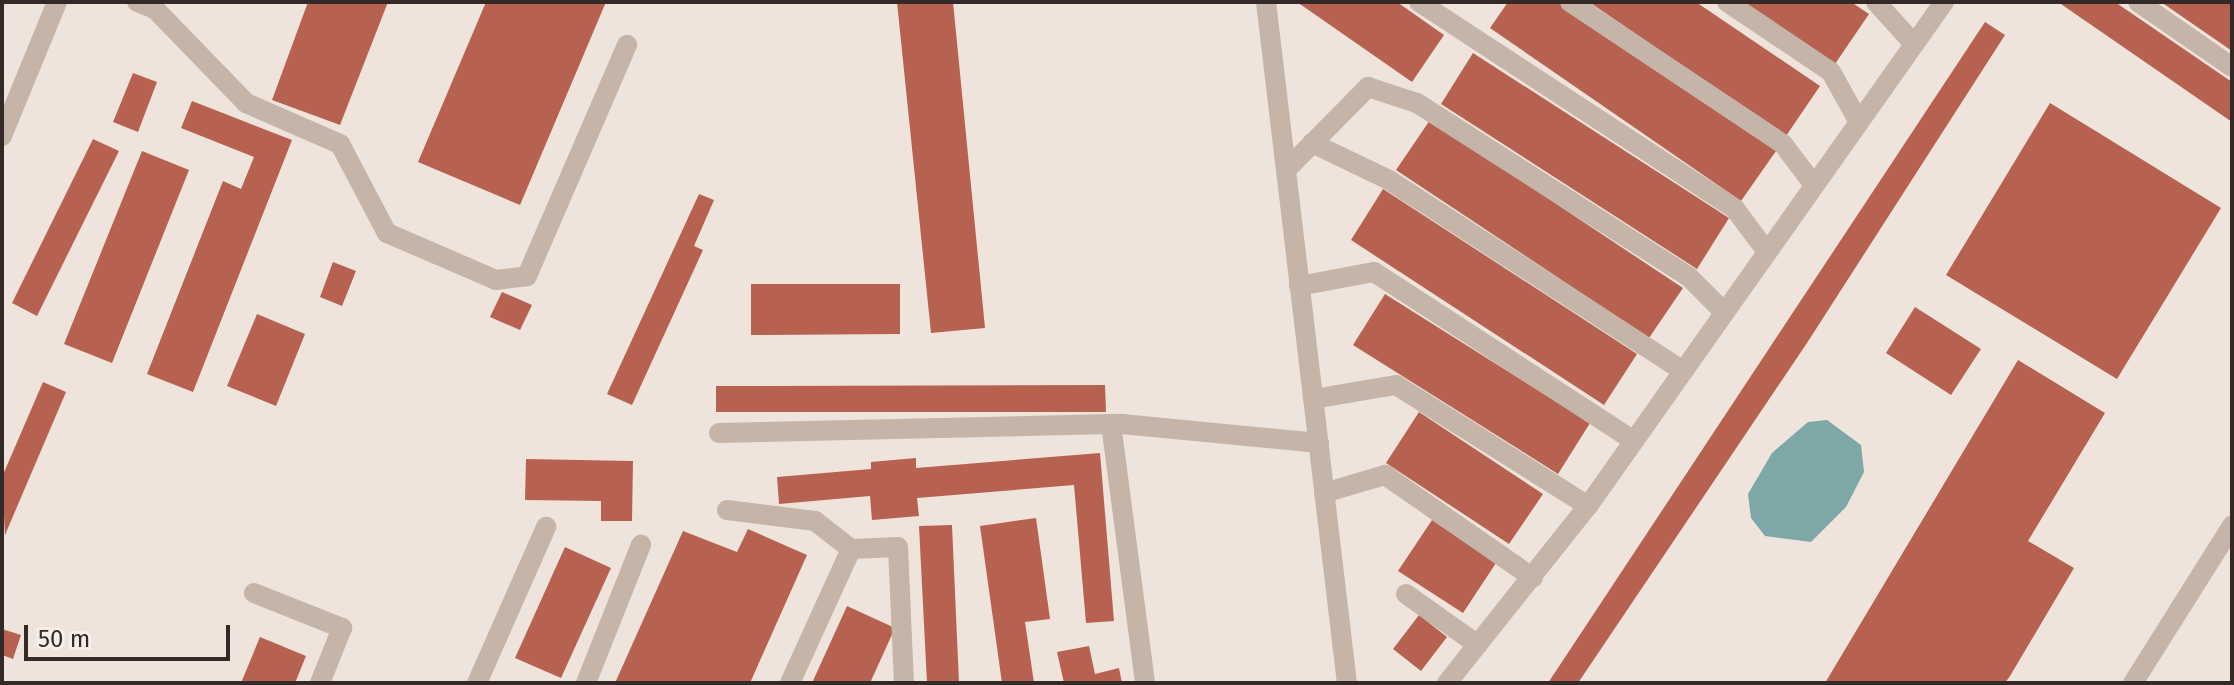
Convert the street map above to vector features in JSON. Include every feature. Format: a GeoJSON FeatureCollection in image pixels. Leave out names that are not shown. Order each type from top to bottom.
{"type":"FeatureCollection","features":[{"type":"Feature","properties":{"kind":"street"},"geometry":{"type":"LineString","coordinates":[[2,136],[57,2]]}},
{"type":"Feature","properties":{"kind":"street"},"geometry":{"type":"LineString","coordinates":[[137,2],[155,9],[246,103],[340,144],[387,233],[496,280],[527,276],[627,45]]}},
{"type":"Feature","properties":{"kind":"street"},"geometry":{"type":"LineString","coordinates":[[1266,2],[1347,683]]}},
{"type":"Feature","properties":{"kind":"street"},"geometry":{"type":"LineString","coordinates":[[1419,2],[1735,209],[1767,252]]}},
{"type":"Feature","properties":{"kind":"street"},"geometry":{"type":"LineString","coordinates":[[1570,2],[1783,144],[1814,185]]}},
{"type":"Feature","properties":{"kind":"street"},"geometry":{"type":"LineString","coordinates":[[1727,2],[1831,72],[1859,122]]}},
{"type":"Feature","properties":{"kind":"street"},"geometry":{"type":"LineString","coordinates":[[1876,2],[1914,44]]}},
{"type":"Feature","properties":{"kind":"street"},"geometry":{"type":"LineString","coordinates":[[1447,683],[1588,506],[1944,2]]}},
{"type":"Feature","properties":{"kind":"street"},"geometry":{"type":"LineString","coordinates":[[2138,2],[2232,67]]}},
{"type":"Feature","properties":{"kind":"street"},"geometry":{"type":"LineString","coordinates":[[1286,170],[1368,87],[1417,103],[1688,276],[1724,312]]}},
{"type":"Feature","properties":{"kind":"street"},"geometry":{"type":"LineString","coordinates":[[1312,143],[1389,180],[1683,371]]}},
{"type":"Feature","properties":{"kind":"street"},"geometry":{"type":"LineString","coordinates":[[1299,286],[1374,272],[1634,441]]}},
{"type":"Feature","properties":{"kind":"street"},"geometry":{"type":"LineString","coordinates":[[1313,399],[1396,385],[1588,506]]}},
{"type":"Feature","properties":{"kind":"street"},"geometry":{"type":"LineString","coordinates":[[719,433],[1111,424],[1319,443]]}},
{"type":"Feature","properties":{"kind":"street"},"geometry":{"type":"LineString","coordinates":[[1111,424],[1145,683]]}},
{"type":"Feature","properties":{"kind":"street"},"geometry":{"type":"LineString","coordinates":[[1324,493],[1385,475],[1533,578]]}},
{"type":"Feature","properties":{"kind":"street"},"geometry":{"type":"LineString","coordinates":[[727,510],[815,521],[851,549],[898,547],[904,683]]}},
{"type":"Feature","properties":{"kind":"street"},"geometry":{"type":"LineString","coordinates":[[2133,683],[2232,526]]}},
{"type":"Feature","properties":{"kind":"street"},"geometry":{"type":"LineString","coordinates":[[480,682],[546,527]]}},
{"type":"Feature","properties":{"kind":"street"},"geometry":{"type":"LineString","coordinates":[[586,683],[641,545]]}},
{"type":"Feature","properties":{"kind":"street"},"geometry":{"type":"LineString","coordinates":[[790,683],[851,549]]}},
{"type":"Feature","properties":{"kind":"street"},"geometry":{"type":"LineString","coordinates":[[254,593],[342,628],[320,683]]}},
{"type":"Feature","properties":{"kind":"street"},"geometry":{"type":"LineString","coordinates":[[1406,594],[1478,645]]}},
{"type":"Feature","properties":{"kind":"water"},"geometry":{"type":"Polygon","coordinates":[[[1827,420],[1861,445],[1864,472],[1846,507],[1811,542],[1765,536],[1751,518],[1748,494],[1772,453],[1808,422],[1827,420]]]}},
{"type":"Feature","properties":{"kind":"building"},"geometry":{"type":"Polygon","coordinates":[[[308,2],[388,2],[340,125],[272,100],[308,2]]]}},
{"type":"Feature","properties":{"kind":"building"},"geometry":{"type":"Polygon","coordinates":[[[486,2],[606,2],[520,205],[418,162],[486,2]]]}},
{"type":"Feature","properties":{"kind":"building"},"geometry":{"type":"Polygon","coordinates":[[[897,2],[953,2],[985,328],[931,333],[897,2]]]}},
{"type":"Feature","properties":{"kind":"building"},"geometry":{"type":"Polygon","coordinates":[[[1297,2],[1397,2],[1444,35],[1412,82],[1297,2]]]}},
{"type":"Feature","properties":{"kind":"building"},"geometry":{"type":"Polygon","coordinates":[[[1508,2],[1558,2],[1776,151],[1741,201],[1490,28],[1508,2]]]}},
{"type":"Feature","properties":{"kind":"building"},"geometry":{"type":"Polygon","coordinates":[[[1589,2],[1696,2],[1820,86],[1786,136],[1589,2]]]}},
{"type":"Feature","properties":{"kind":"building"},"geometry":{"type":"Polygon","coordinates":[[[1743,2],[1851,2],[1869,14],[1835,64],[1743,2]]]}},
{"type":"Feature","properties":{"kind":"building"},"geometry":{"type":"Polygon","coordinates":[[[2058,2],[2115,2],[2232,82],[2232,122],[2058,2]]]}},
{"type":"Feature","properties":{"kind":"building"},"geometry":{"type":"Polygon","coordinates":[[[2161,2],[2232,2],[2232,51],[2161,2]]]}},
{"type":"Feature","properties":{"kind":"building"},"geometry":{"type":"Polygon","coordinates":[[[1985,22],[2005,35],[1807,343],[1578,683],[1548,683],[1985,22]]]}},
{"type":"Feature","properties":{"kind":"building"},"geometry":{"type":"Polygon","coordinates":[[[1473,53],[1729,218],[1697,269],[1441,104],[1473,53]]]}},
{"type":"Feature","properties":{"kind":"building"},"geometry":{"type":"Polygon","coordinates":[[[133,73],[157,82],[138,132],[113,122],[133,73]]]}},
{"type":"Feature","properties":{"kind":"building"},"geometry":{"type":"Polygon","coordinates":[[[192,101],[292,140],[193,392],[147,374],[223,181],[241,189],[254,157],[181,128],[192,101]]]}},
{"type":"Feature","properties":{"kind":"building"},"geometry":{"type":"Polygon","coordinates":[[[2050,103],[2221,208],[2117,379],[1946,275],[2050,103]]]}},
{"type":"Feature","properties":{"kind":"building"},"geometry":{"type":"Polygon","coordinates":[[[1430,120],[1683,288],[1649,338],[1396,170],[1430,120]]]}},
{"type":"Feature","properties":{"kind":"building"},"geometry":{"type":"Polygon","coordinates":[[[93,139],[119,151],[37,316],[12,303],[93,139]]]}},
{"type":"Feature","properties":{"kind":"building"},"geometry":{"type":"Polygon","coordinates":[[[142,151],[189,170],[112,363],[64,344],[142,151]]]}},
{"type":"Feature","properties":{"kind":"building"},"geometry":{"type":"Polygon","coordinates":[[[1383,189],[1637,354],[1604,405],[1351,240],[1383,189]]]}},
{"type":"Feature","properties":{"kind":"building"},"geometry":{"type":"Polygon","coordinates":[[[699,194],[714,200],[694,246],[703,250],[632,405],[607,394],[699,194]]]}},
{"type":"Feature","properties":{"kind":"building"},"geometry":{"type":"Polygon","coordinates":[[[333,262],[356,271],[342,306],[320,297],[333,262]]]}},
{"type":"Feature","properties":{"kind":"building"},"geometry":{"type":"Polygon","coordinates":[[[751,284],[900,284],[900,334],[751,335],[751,284]]]}},
{"type":"Feature","properties":{"kind":"building"},"geometry":{"type":"Polygon","coordinates":[[[502,292],[532,305],[520,330],[490,317],[502,292]]]}},
{"type":"Feature","properties":{"kind":"building"},"geometry":{"type":"Polygon","coordinates":[[[1385,294],[1590,423],[1558,474],[1353,345],[1385,294]]]}},
{"type":"Feature","properties":{"kind":"building"},"geometry":{"type":"Polygon","coordinates":[[[1915,307],[1981,349],[1951,395],[1886,353],[1915,307]]]}},
{"type":"Feature","properties":{"kind":"building"},"geometry":{"type":"Polygon","coordinates":[[[257,314],[305,334],[276,406],[227,386],[257,314]]]}},
{"type":"Feature","properties":{"kind":"building"},"geometry":{"type":"Polygon","coordinates":[[[2018,360],[2105,413],[2028,541],[2074,568],[2010,676],[2005,683],[1825,683],[2018,360]]]}},
{"type":"Feature","properties":{"kind":"building"},"geometry":{"type":"Polygon","coordinates":[[[43,382],[66,392],[5,535],[2,477],[43,382]]]}},
{"type":"Feature","properties":{"kind":"building"},"geometry":{"type":"Polygon","coordinates":[[[1105,385],[1106,412],[716,412],[716,386],[1105,385]]]}},
{"type":"Feature","properties":{"kind":"building"},"geometry":{"type":"Polygon","coordinates":[[[1419,412],[1543,494],[1509,544],[1386,463],[1419,412]]]}},
{"type":"Feature","properties":{"kind":"building"},"geometry":{"type":"Polygon","coordinates":[[[1100,453],[1114,621],[1086,623],[1074,485],[917,498],[919,516],[872,520],[870,496],[779,504],[777,477],[871,469],[871,462],[916,458],[916,468],[1100,453]]]}},
{"type":"Feature","properties":{"kind":"building"},"geometry":{"type":"Polygon","coordinates":[[[526,459],[633,461],[632,521],[601,521],[601,501],[525,500],[526,459]]]}},
{"type":"Feature","properties":{"kind":"building"},"geometry":{"type":"Polygon","coordinates":[[[1036,518],[1050,619],[1025,622],[1034,683],[1002,683],[980,526],[1036,518]]]}},
{"type":"Feature","properties":{"kind":"building"},"geometry":{"type":"Polygon","coordinates":[[[1432,520],[1496,563],[1463,613],[1398,571],[1432,520]]]}},
{"type":"Feature","properties":{"kind":"building"},"geometry":{"type":"Polygon","coordinates":[[[952,525],[959,683],[927,683],[919,526],[952,525]]]}},
{"type":"Feature","properties":{"kind":"building"},"geometry":{"type":"Polygon","coordinates":[[[748,529],[807,555],[750,683],[615,683],[683,531],[737,552],[748,529]]]}},
{"type":"Feature","properties":{"kind":"building"},"geometry":{"type":"Polygon","coordinates":[[[565,547],[611,568],[561,678],[515,658],[565,547]]]}},
{"type":"Feature","properties":{"kind":"building"},"geometry":{"type":"Polygon","coordinates":[[[847,606],[895,628],[870,683],[812,683],[847,606]]]}},
{"type":"Feature","properties":{"kind":"building"},"geometry":{"type":"Polygon","coordinates":[[[1419,615],[1447,637],[1421,671],[1393,649],[1419,615]]]}},
{"type":"Feature","properties":{"kind":"building"},"geometry":{"type":"Polygon","coordinates":[[[2,629],[21,635],[13,659],[2,655],[2,629]]]}},
{"type":"Feature","properties":{"kind":"building"},"geometry":{"type":"Polygon","coordinates":[[[260,637],[306,656],[295,683],[241,683],[260,637]]]}},
{"type":"Feature","properties":{"kind":"building"},"geometry":{"type":"Polygon","coordinates":[[[1089,646],[1095,674],[1119,668],[1122,683],[1064,683],[1057,652],[1089,646]]]}}]}
